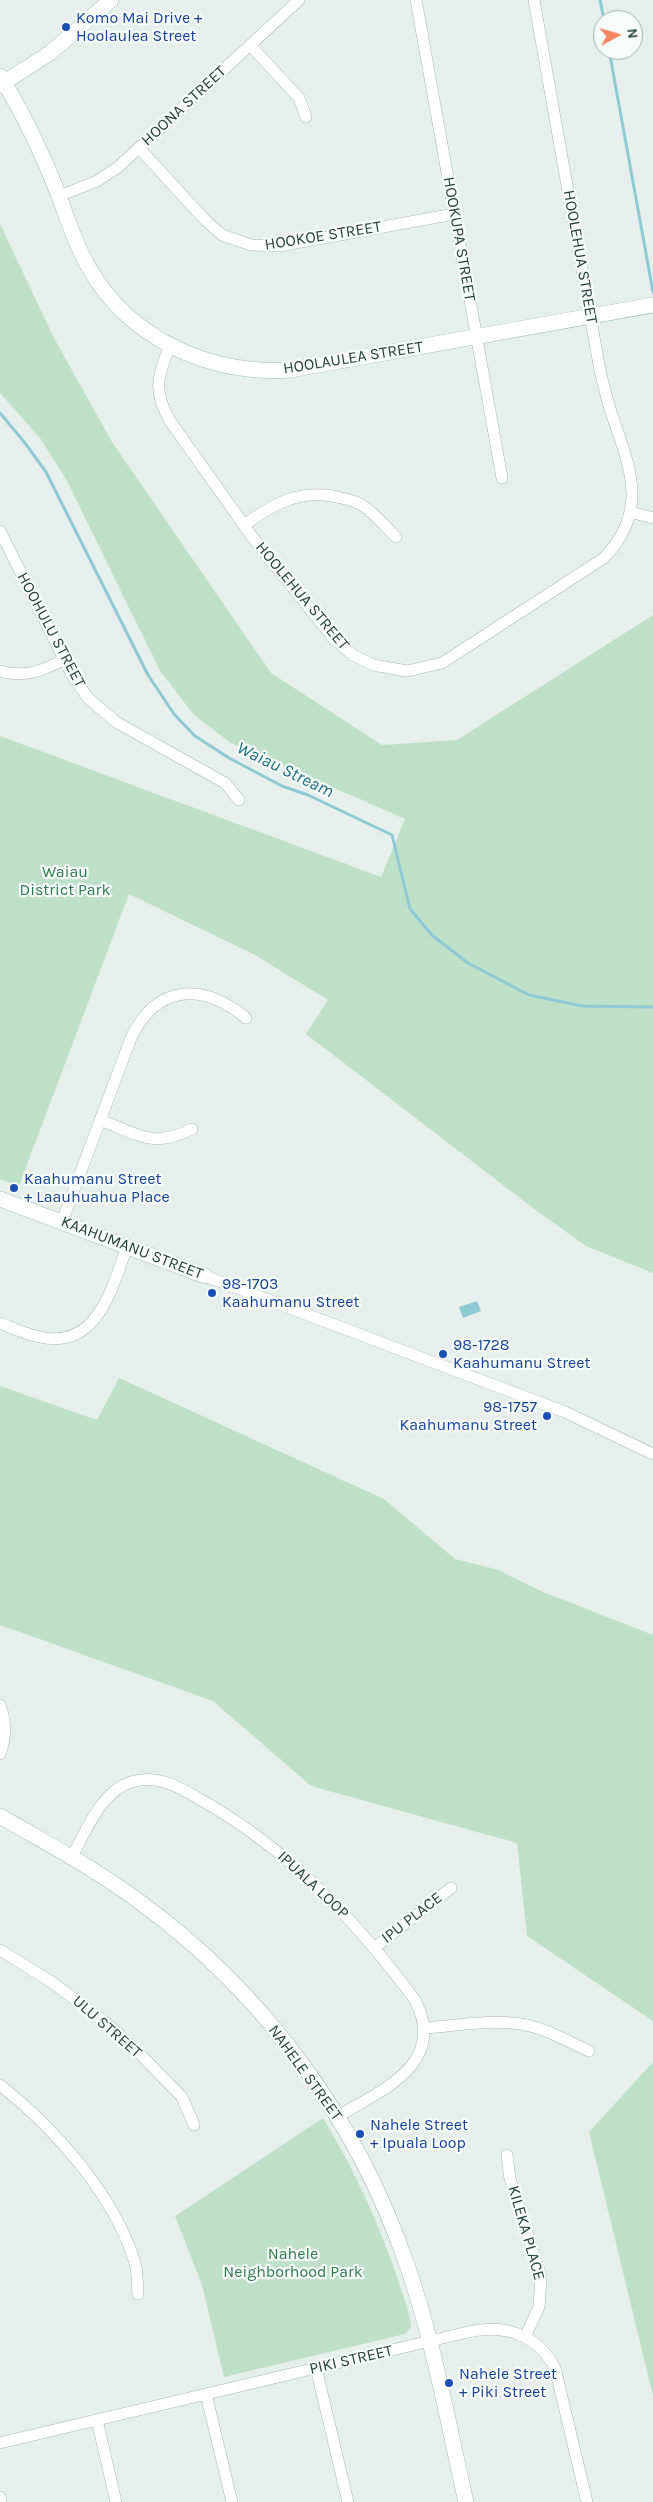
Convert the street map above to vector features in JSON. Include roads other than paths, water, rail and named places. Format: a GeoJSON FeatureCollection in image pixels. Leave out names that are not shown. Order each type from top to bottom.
{"type":"FeatureCollection","features":[{"type":"Feature","properties":{"kind":"street"},"geometry":{"type":"LineString","coordinates":[[1,81],[50,53],[111,0]]}},
{"type":"Feature","properties":{"kind":"street","name":"HOONA STREET"},"geometry":{"type":"LineString","coordinates":[[59,196],[107,175],[139,148],[299,0]]}},
{"type":"Feature","properties":{"kind":"street","name":"HOOKUPA STREET"},"geometry":{"type":"LineString","coordinates":[[416,0],[502,478]]}},
{"type":"Feature","properties":{"kind":"street","name":"HOOLEHUA STREET"},"geometry":{"type":"LineString","coordinates":[[170,346],[158,380],[161,405],[170,421],[244,525],[343,648],[373,665],[407,671],[432,667],[452,658],[595,566],[612,550],[621,537],[630,512],[633,499],[632,476],[604,388],[534,0]]}},
{"type":"Feature","properties":{"kind":"street"},"geometry":{"type":"LineString","coordinates":[[250,45],[299,98],[306,117]]}},
{"type":"Feature","properties":{"kind":"street","name":"HOOLAULEA STREET"},"geometry":{"type":"LineString","coordinates":[[1,81],[26,121],[59,196],[80,251],[103,289],[136,324],[170,346],[220,365],[274,371],[653,305]]}},
{"type":"Feature","properties":{"kind":"street","name":"HOOKOE STREET"},"geometry":{"type":"LineString","coordinates":[[139,148],[215,229],[232,239],[251,245],[279,246],[454,214]]}},
{"type":"Feature","properties":{"kind":"street"},"geometry":{"type":"LineString","coordinates":[[244,525],[287,498],[312,494],[326,495],[360,504],[396,537]]}},
{"type":"Feature","properties":{"kind":"street"},"geometry":{"type":"LineString","coordinates":[[630,512],[653,518]]}},
{"type":"Feature","properties":{"kind":"street","name":"HOOHULU STREET"},"geometry":{"type":"LineString","coordinates":[[0,531],[63,660],[79,686],[105,714],[130,731],[225,783],[239,800]]}},
{"type":"Feature","properties":{"kind":"street"},"geometry":{"type":"LineString","coordinates":[[0,671],[19,674],[34,673],[63,660]]}},
{"type":"Feature","properties":{"kind":"street"},"geometry":{"type":"LineString","coordinates":[[62,1222],[136,1026],[142,1017],[157,1004],[176,996],[199,994],[229,1004],[246,1018]]}},
{"type":"Feature","properties":{"kind":"street"},"geometry":{"type":"LineString","coordinates":[[100,1120],[156,1140],[170,1139],[192,1129]]}},
{"type":"Feature","properties":{"kind":"street","name":"KAAHUMANU STREET"},"geometry":{"type":"LineString","coordinates":[[0,1199],[565,1412],[653,1454]]}},
{"type":"Feature","properties":{"kind":"street"},"geometry":{"type":"LineString","coordinates":[[0,1323],[40,1338],[60,1338],[78,1333],[91,1324],[102,1311],[127,1247]]}},
{"type":"Feature","properties":{"kind":"street"},"geometry":{"type":"LineString","coordinates":[[0,1705],[4,1714],[5,1730],[0,1754]]}},
{"type":"Feature","properties":{"kind":"street","name":"IPUALA LOOP"},"geometry":{"type":"LineString","coordinates":[[71,1858],[101,1806],[116,1790],[140,1780],[168,1782],[230,1817],[278,1852],[327,1895],[374,1948],[415,2000],[424,2028],[420,2053],[405,2074],[338,2116]]}},
{"type":"Feature","properties":{"kind":"street","name":"NAHELE STREET"},"geometry":{"type":"LineString","coordinates":[[0,1816],[137,1900],[220,1969],[275,2028],[338,2116],[387,2212],[408,2267],[429,2342],[466,2502]]}},
{"type":"Feature","properties":{"kind":"street","name":"IPU PLACE"},"geometry":{"type":"LineString","coordinates":[[374,1948],[451,1888]]}},
{"type":"Feature","properties":{"kind":"street","name":"ULU STREET"},"geometry":{"type":"LineString","coordinates":[[0,1950],[53,1983],[104,2021],[145,2059],[182,2098],[194,2125]]}},
{"type":"Feature","properties":{"kind":"street"},"geometry":{"type":"LineString","coordinates":[[424,2028],[500,2023],[521,2024],[539,2029],[589,2051]]}},
{"type":"Feature","properties":{"kind":"street"},"geometry":{"type":"LineString","coordinates":[[0,2085],[43,2122],[91,2180],[130,2250],[136,2265],[138,2294]]}},
{"type":"Feature","properties":{"kind":"street","name":"KILEKA PLACE"},"geometry":{"type":"LineString","coordinates":[[507,2155],[510,2180],[540,2277],[539,2307],[525,2337]]}},
{"type":"Feature","properties":{"kind":"street","name":"PIKI STREET"},"geometry":{"type":"LineString","coordinates":[[0,2443],[489,2328],[510,2331],[525,2337],[544,2352],[555,2368],[587,2502]]}},
{"type":"Feature","properties":{"kind":"street"},"geometry":{"type":"LineString","coordinates":[[316,2368],[348,2502]]}},
{"type":"Feature","properties":{"kind":"street"},"geometry":{"type":"LineString","coordinates":[[206,2394],[232,2502]]}},
{"type":"Feature","properties":{"kind":"street"},"geometry":{"type":"LineString","coordinates":[[97,2420],[116,2502]]}},
{"type":"Feature","properties":{"kind":"street"},"geometry":{"type":"LineString","coordinates":[[0,2497],[1,2502]]}},
{"type":"Feature","properties":{"kind":"water"},"geometry":{"type":"Polygon","coordinates":[[[477,1301],[481,1311],[463,1318],[459,1307],[477,1301]]]}},
{"type":"Feature","properties":{"kind":"waterway"},"geometry":{"type":"LineString","coordinates":[[600,0],[602,10]]}},
{"type":"Feature","properties":{"kind":"waterway"},"geometry":{"type":"LineString","coordinates":[[611,60],[653,292]]}},
{"type":"Feature","properties":{"kind":"waterway","name":"Waiau Stream"},"geometry":{"type":"LineString","coordinates":[[0,413],[46,472],[148,675],[174,714],[195,736],[229,758],[282,786],[308,795],[392,835],[410,909],[433,936],[468,963],[529,995],[582,1006],[653,1007]]}},
{"type":"Feature","properties":{"kind":"place","name":"Komo Mai Drive + Hoolaulea Street"},"geometry":{"type":"Point","coordinates":[66,27]}},
{"type":"Feature","properties":{"kind":"place","name":"Kaahumanu Street + Laauhuahua Place"},"geometry":{"type":"Point","coordinates":[14,1188]}},
{"type":"Feature","properties":{"kind":"place","name":"98-1703 Kaahumanu Street"},"geometry":{"type":"Point","coordinates":[212,1293]}},
{"type":"Feature","properties":{"kind":"place","name":"98-1728 Kaahumanu Street"},"geometry":{"type":"Point","coordinates":[443,1354]}},
{"type":"Feature","properties":{"kind":"place","name":"98-1757 Kaahumanu Street"},"geometry":{"type":"Point","coordinates":[547,1416]}},
{"type":"Feature","properties":{"kind":"place","name":"Nahele Street + Ipuala Loop"},"geometry":{"type":"Point","coordinates":[360,2134]}},
{"type":"Feature","properties":{"kind":"place","name":"Nahele Street + Piki Street"},"geometry":{"type":"Point","coordinates":[449,2383]}},
{"type":"Feature","properties":{"kind":"park label","name":"Waiau District Park"},"geometry":{"type":"Point","coordinates":[65,881]}},
{"type":"Feature","properties":{"kind":"park label","name":"Nahele Neighborhood Park"},"geometry":{"type":"Point","coordinates":[293,2263]}}]}
